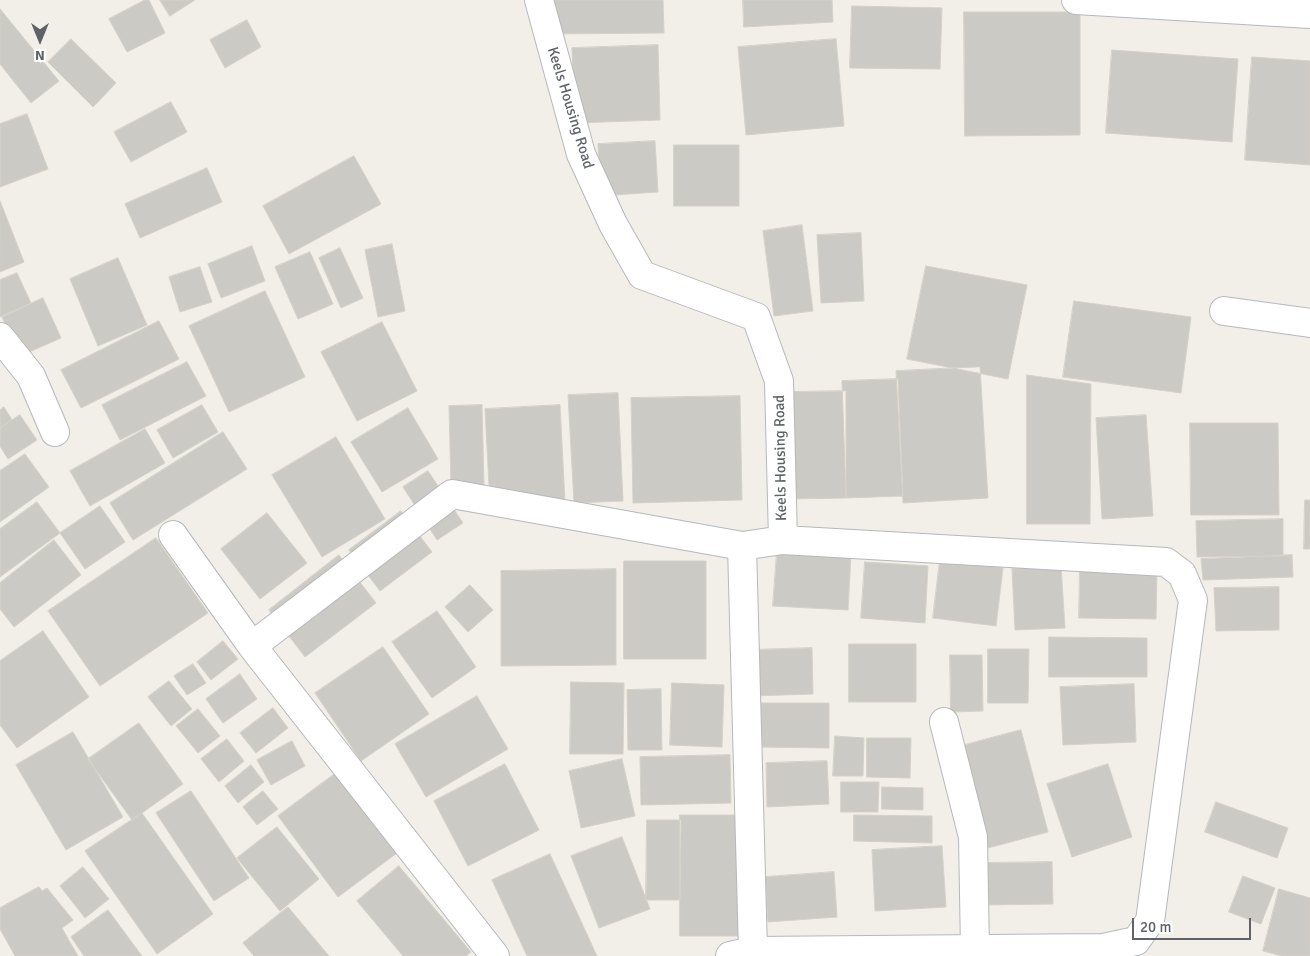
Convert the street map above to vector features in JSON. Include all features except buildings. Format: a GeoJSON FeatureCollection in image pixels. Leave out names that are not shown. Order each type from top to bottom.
{"type":"FeatureCollection","features":[{"type":"Feature","properties":{"kind":"street","name":"Keels Housing Road"},"geometry":{"type":"LineString","coordinates":[[539,0],[581,154],[613,224],[642,275],[756,317],[779,380],[783,540]]}},
{"type":"Feature","properties":{"kind":"street"},"geometry":{"type":"LineString","coordinates":[[1076,0],[1310,14]]}},
{"type":"Feature","properties":{"kind":"street"},"geometry":{"type":"LineString","coordinates":[[1224,312],[1310,323]]}},
{"type":"Feature","properties":{"kind":"street"},"geometry":{"type":"LineString","coordinates":[[0,337],[31,376],[55,432]]}},
{"type":"Feature","properties":{"kind":"street"},"geometry":{"type":"LineString","coordinates":[[252,646],[452,494],[742,546],[783,540],[1166,562],[1182,574],[1193,600],[1150,921],[1136,941],[1103,948],[742,954],[742,546]]}},
{"type":"Feature","properties":{"kind":"street"},"geometry":{"type":"LineString","coordinates":[[173,535],[252,646],[495,956]]}},
{"type":"Feature","properties":{"kind":"street"},"geometry":{"type":"LineString","coordinates":[[944,722],[972,837],[974,950]]}}]}
